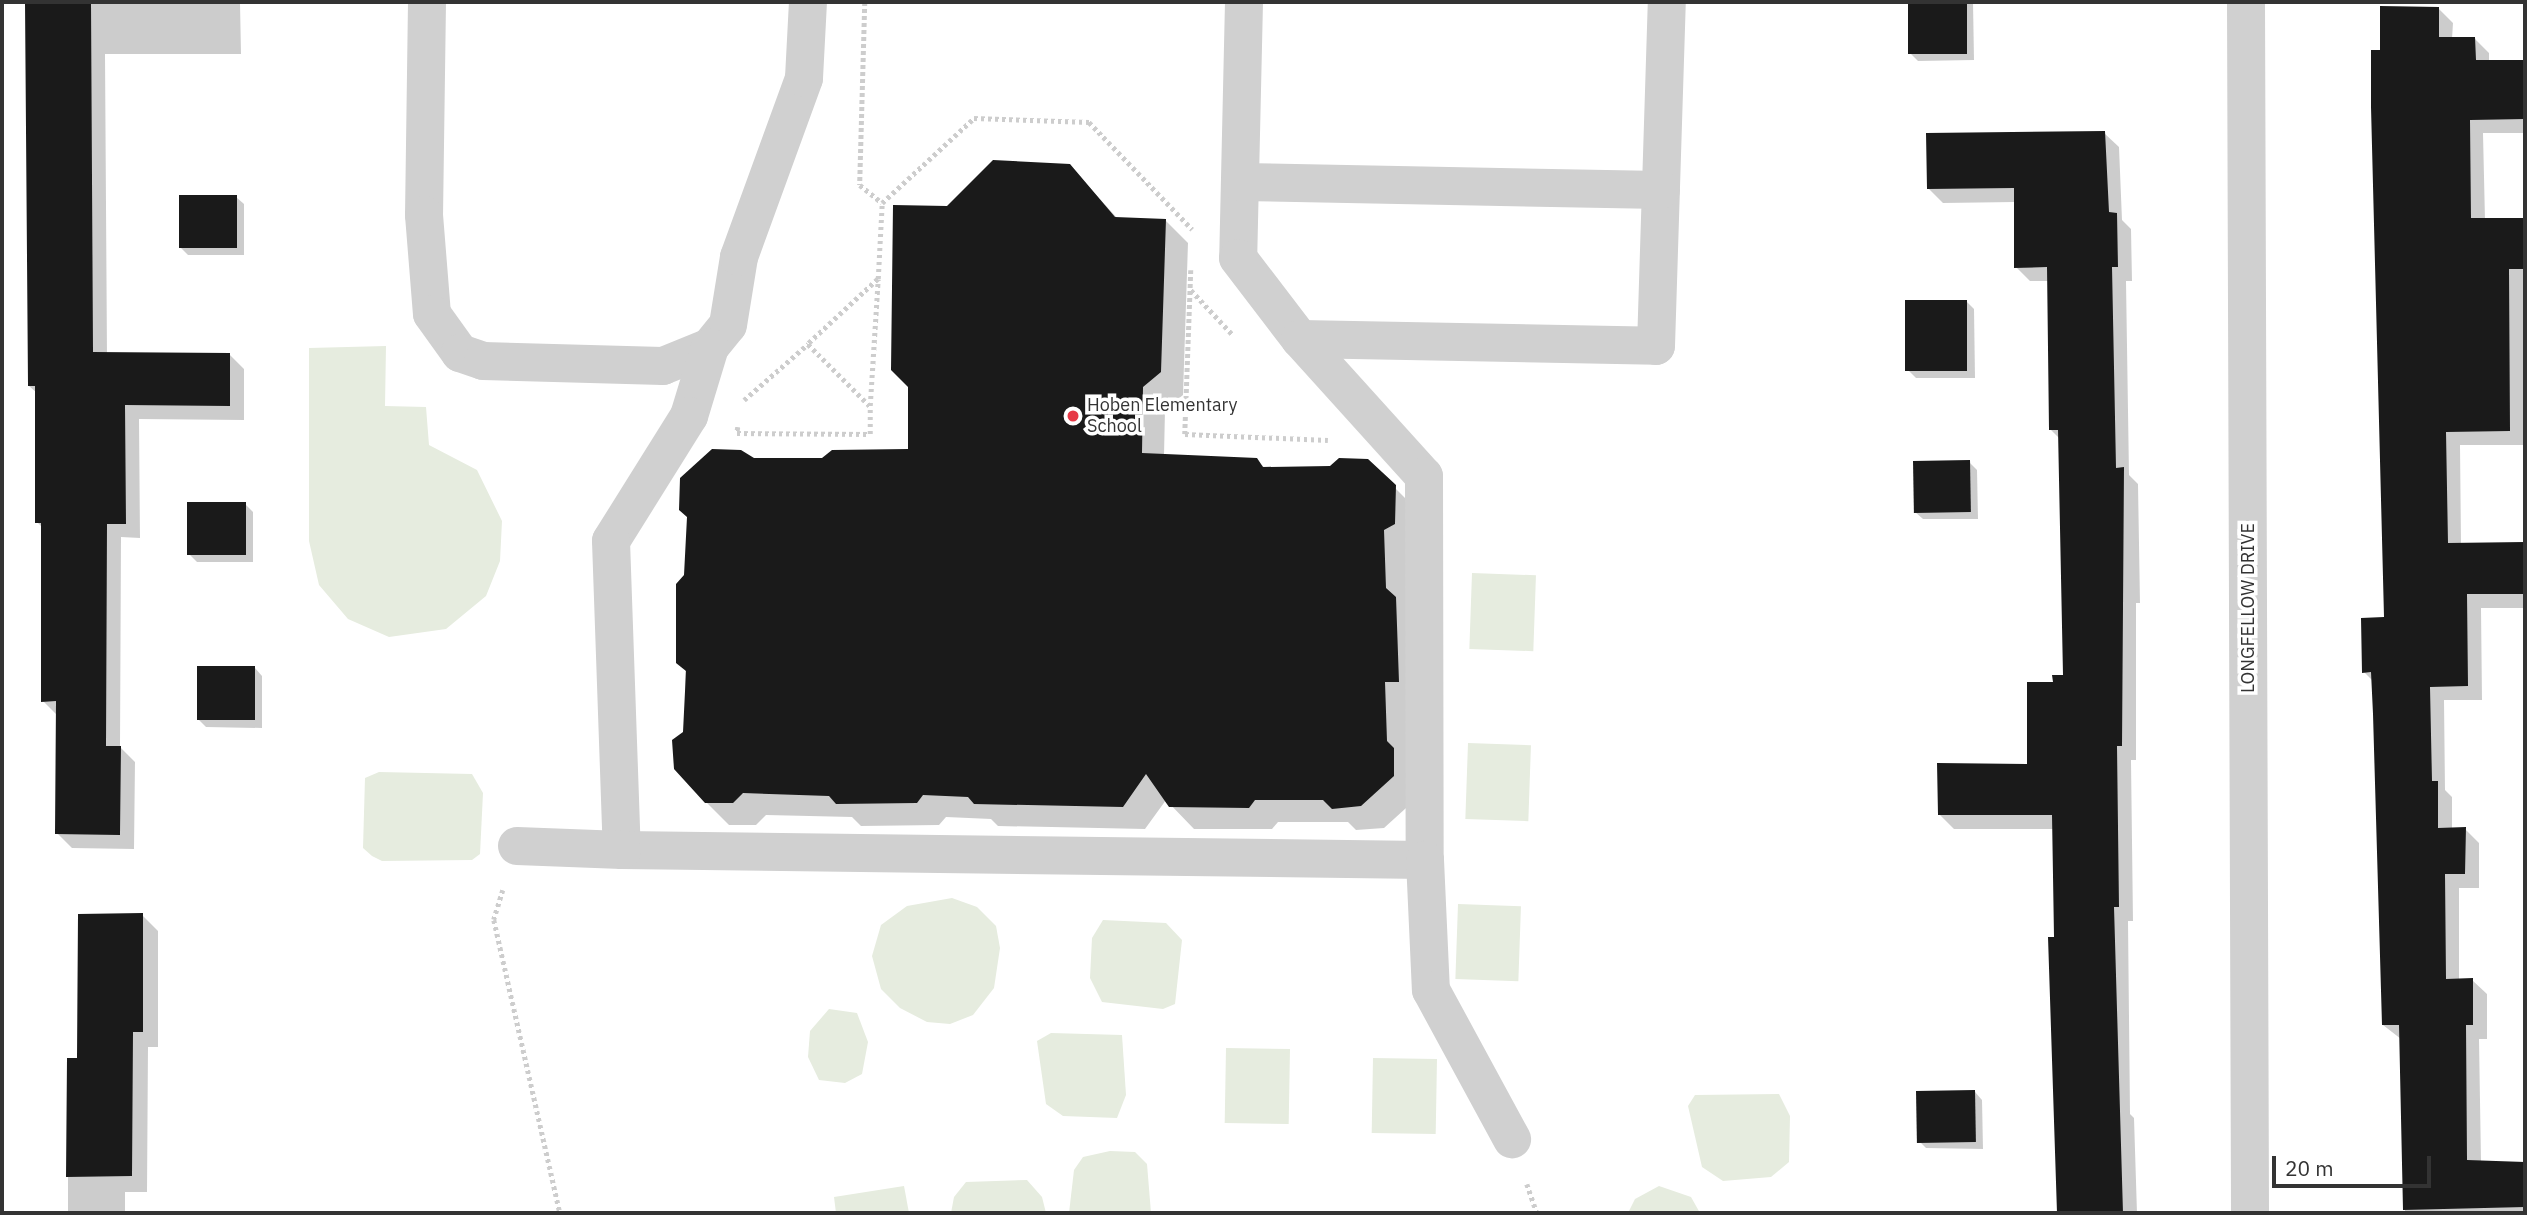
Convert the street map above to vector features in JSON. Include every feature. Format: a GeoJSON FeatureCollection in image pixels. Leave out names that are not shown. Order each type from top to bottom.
{"type":"FeatureCollection","features":[{"type":"Feature","properties":{"kind":"street"},"geometry":{"type":"LineString","coordinates":[[428,2],[425,215],[432,314],[460,353],[483,361],[663,366],[710,347]]}},
{"type":"Feature","properties":{"kind":"street"},"geometry":{"type":"LineString","coordinates":[[622,849],[611,541],[689,416],[710,347],[728,325],[739,257],[804,78],[808,2]]}},
{"type":"Feature","properties":{"kind":"street"},"geometry":{"type":"LineString","coordinates":[[1244,2],[1238,258],[1300,339],[1424,476],[1425,860],[1431,989],[1512,1139]]}},
{"type":"Feature","properties":{"kind":"street"},"geometry":{"type":"LineString","coordinates":[[1300,339],[1656,346],[1667,2]]}},
{"type":"Feature","properties":{"kind":"street","name":"LONGFELLOW DRIVE"},"geometry":{"type":"LineString","coordinates":[[2246,2],[2250,1213]]}},
{"type":"Feature","properties":{"kind":"street"},"geometry":{"type":"LineString","coordinates":[[1240,182],[1661,190]]}},
{"type":"Feature","properties":{"kind":"street"},"geometry":{"type":"LineString","coordinates":[[517,846],[1425,860]]}},
{"type":"Feature","properties":{"kind":"path"},"geometry":{"type":"LineString","coordinates":[[864,2],[860,185],[882,203]]}},
{"type":"Feature","properties":{"kind":"path"},"geometry":{"type":"LineString","coordinates":[[738,414],[737,433],[870,434],[882,203],[974,118],[1089,122],[1193,230]]}},
{"type":"Feature","properties":{"kind":"path"},"geometry":{"type":"LineString","coordinates":[[738,405],[878,279]]}},
{"type":"Feature","properties":{"kind":"path"},"geometry":{"type":"LineString","coordinates":[[1238,341],[1191,290],[1185,434],[1334,441],[1324,431]]}},
{"type":"Feature","properties":{"kind":"path"},"geometry":{"type":"LineString","coordinates":[[808,344],[870,406]]}},
{"type":"Feature","properties":{"kind":"path"},"geometry":{"type":"LineString","coordinates":[[517,846],[494,920],[560,1213]]}},
{"type":"Feature","properties":{"kind":"shaded area"},"geometry":{"type":"Polygon","coordinates":[[[386,346],[385,406],[426,407],[429,445],[477,470],[502,521],[500,561],[486,596],[446,629],[389,637],[348,619],[319,585],[309,541],[309,348],[386,346]]]}},
{"type":"Feature","properties":{"kind":"shaded area"},"geometry":{"type":"Polygon","coordinates":[[[1472,573],[1536,575],[1533,651],[1469,649],[1472,573]]]}},
{"type":"Feature","properties":{"kind":"shaded area"},"geometry":{"type":"Polygon","coordinates":[[[1468,743],[1531,745],[1528,821],[1465,819],[1468,743]]]}},
{"type":"Feature","properties":{"kind":"shaded area"},"geometry":{"type":"Polygon","coordinates":[[[379,772],[472,774],[483,793],[480,854],[472,860],[382,861],[372,856],[363,848],[365,778],[379,772]]]}},
{"type":"Feature","properties":{"kind":"shaded area"},"geometry":{"type":"Polygon","coordinates":[[[952,898],[977,907],[996,926],[1000,948],[994,988],[973,1015],[950,1024],[927,1022],[900,1008],[881,989],[872,956],[881,925],[907,906],[952,898]]]}},
{"type":"Feature","properties":{"kind":"shaded area"},"geometry":{"type":"Polygon","coordinates":[[[1458,904],[1521,906],[1518,981],[1455,979],[1458,904]]]}},
{"type":"Feature","properties":{"kind":"shaded area"},"geometry":{"type":"Polygon","coordinates":[[[1103,920],[1166,923],[1182,940],[1175,1004],[1163,1009],[1102,1002],[1090,978],[1092,938],[1103,920]]]}},
{"type":"Feature","properties":{"kind":"shaded area"},"geometry":{"type":"Polygon","coordinates":[[[829,1009],[857,1013],[868,1042],[862,1074],[845,1083],[819,1080],[808,1057],[810,1031],[829,1009]]]}},
{"type":"Feature","properties":{"kind":"shaded area"},"geometry":{"type":"Polygon","coordinates":[[[1051,1033],[1122,1035],[1126,1095],[1117,1118],[1063,1116],[1046,1104],[1037,1041],[1051,1033]]]}},
{"type":"Feature","properties":{"kind":"shaded area"},"geometry":{"type":"Polygon","coordinates":[[[1226,1048],[1290,1049],[1289,1124],[1225,1123],[1226,1048]]]}},
{"type":"Feature","properties":{"kind":"shaded area"},"geometry":{"type":"Polygon","coordinates":[[[1373,1058],[1437,1059],[1436,1134],[1372,1133],[1373,1058]]]}},
{"type":"Feature","properties":{"kind":"shaded area"},"geometry":{"type":"Polygon","coordinates":[[[1779,1094],[1790,1116],[1789,1162],[1771,1177],[1723,1181],[1702,1167],[1688,1106],[1695,1095],[1779,1094]]]}},
{"type":"Feature","properties":{"kind":"shaded area"},"geometry":{"type":"Polygon","coordinates":[[[1110,1151],[1135,1152],[1147,1164],[1151,1213],[1069,1213],[1074,1170],[1083,1157],[1110,1151]]]}},
{"type":"Feature","properties":{"kind":"shaded area"},"geometry":{"type":"Polygon","coordinates":[[[1027,1180],[1042,1197],[1046,1213],[951,1213],[954,1197],[966,1182],[1027,1180]]]}},
{"type":"Feature","properties":{"kind":"shaded area"},"geometry":{"type":"Polygon","coordinates":[[[904,1186],[909,1213],[836,1213],[834,1197],[904,1186]]]}},
{"type":"Feature","properties":{"kind":"shaded area"},"geometry":{"type":"Polygon","coordinates":[[[1659,1186],[1691,1197],[1700,1213],[1628,1213],[1635,1199],[1659,1186]]]}},
{"type":"Feature","properties":{"kind":"building"},"geometry":{"type":"Polygon","coordinates":[[[25,2],[91,2],[93,352],[230,353],[230,406],[125,405],[126,524],[107,524],[106,746],[121,746],[120,835],[55,834],[56,701],[41,702],[41,523],[35,523],[35,386],[28,386],[25,2]]]}},
{"type":"Feature","properties":{"kind":"building"},"geometry":{"type":"Polygon","coordinates":[[[1908,2],[1967,2],[1967,54],[1908,54],[1908,2]]]}},
{"type":"Feature","properties":{"kind":"building"},"geometry":{"type":"Polygon","coordinates":[[[2380,6],[2439,7],[2439,37],[2475,37],[2476,60],[2525,60],[2525,119],[2470,120],[2471,218],[2525,218],[2525,269],[2509,269],[2510,431],[2446,432],[2448,543],[2525,542],[2525,594],[2467,594],[2468,686],[2430,687],[2432,781],[2438,781],[2438,828],[2466,827],[2465,874],[2445,874],[2446,979],[2473,978],[2473,1025],[2466,1025],[2467,1160],[2525,1162],[2525,1207],[2403,1210],[2399,1025],[2382,1025],[2371,672],[2362,673],[2361,618],[2384,617],[2371,107],[2371,50],[2380,50],[2380,6]]]}},
{"type":"Feature","properties":{"kind":"building"},"geometry":{"type":"Polygon","coordinates":[[[2105,131],[2109,212],[2117,213],[2118,267],[2112,267],[2116,468],[2124,467],[2122,746],[2117,746],[2119,907],[2114,907],[2123,1213],[2057,1213],[2048,937],[2054,937],[2052,815],[1938,815],[1937,763],[2027,764],[2027,682],[2053,682],[2052,675],[2063,675],[2058,430],[2049,430],[2047,267],[2014,268],[2014,188],[1927,189],[1926,133],[2105,131]]]}},
{"type":"Feature","properties":{"kind":"building"},"geometry":{"type":"Polygon","coordinates":[[[993,160],[1070,164],[1115,217],[1166,219],[1161,372],[1143,387],[1142,453],[1257,458],[1263,467],[1330,466],[1339,458],[1368,459],[1396,485],[1395,524],[1384,530],[1386,588],[1396,597],[1399,682],[1385,682],[1387,741],[1394,748],[1394,776],[1361,806],[1332,809],[1323,800],[1255,800],[1249,808],[1169,807],[1146,774],[1123,807],[974,804],[968,797],[923,795],[917,803],[836,804],[829,796],[743,793],[733,803],[705,803],[674,769],[672,740],[683,732],[686,671],[676,663],[676,584],[684,575],[687,517],[679,510],[680,478],[712,449],[741,450],[754,458],[822,458],[832,450],[908,449],[908,387],[891,370],[893,205],[947,206],[993,160]]]}},
{"type":"Feature","properties":{"kind":"building"},"geometry":{"type":"Polygon","coordinates":[[[179,195],[237,195],[237,248],[179,248],[179,195]]]}},
{"type":"Feature","properties":{"kind":"building"},"geometry":{"type":"Polygon","coordinates":[[[1905,300],[1967,300],[1967,371],[1905,371],[1905,300]]]}},
{"type":"Feature","properties":{"kind":"building"},"geometry":{"type":"Polygon","coordinates":[[[1970,460],[1971,512],[1914,513],[1913,461],[1970,460]]]}},
{"type":"Feature","properties":{"kind":"building"},"geometry":{"type":"Polygon","coordinates":[[[187,502],[246,502],[246,555],[187,555],[187,502]]]}},
{"type":"Feature","properties":{"kind":"building"},"geometry":{"type":"Polygon","coordinates":[[[197,666],[255,666],[255,720],[197,720],[197,666]]]}},
{"type":"Feature","properties":{"kind":"building"},"geometry":{"type":"Polygon","coordinates":[[[143,913],[143,1032],[133,1032],[132,1176],[66,1177],[67,1058],[77,1058],[78,914],[143,913]]]}},
{"type":"Feature","properties":{"kind":"building"},"geometry":{"type":"Polygon","coordinates":[[[1975,1090],[1976,1142],[1917,1143],[1916,1091],[1975,1090]]]}},
{"type":"Feature","properties":{"kind":"place","name":"Hoben Elementary School"},"geometry":{"type":"Point","coordinates":[1073,416]}}]}
